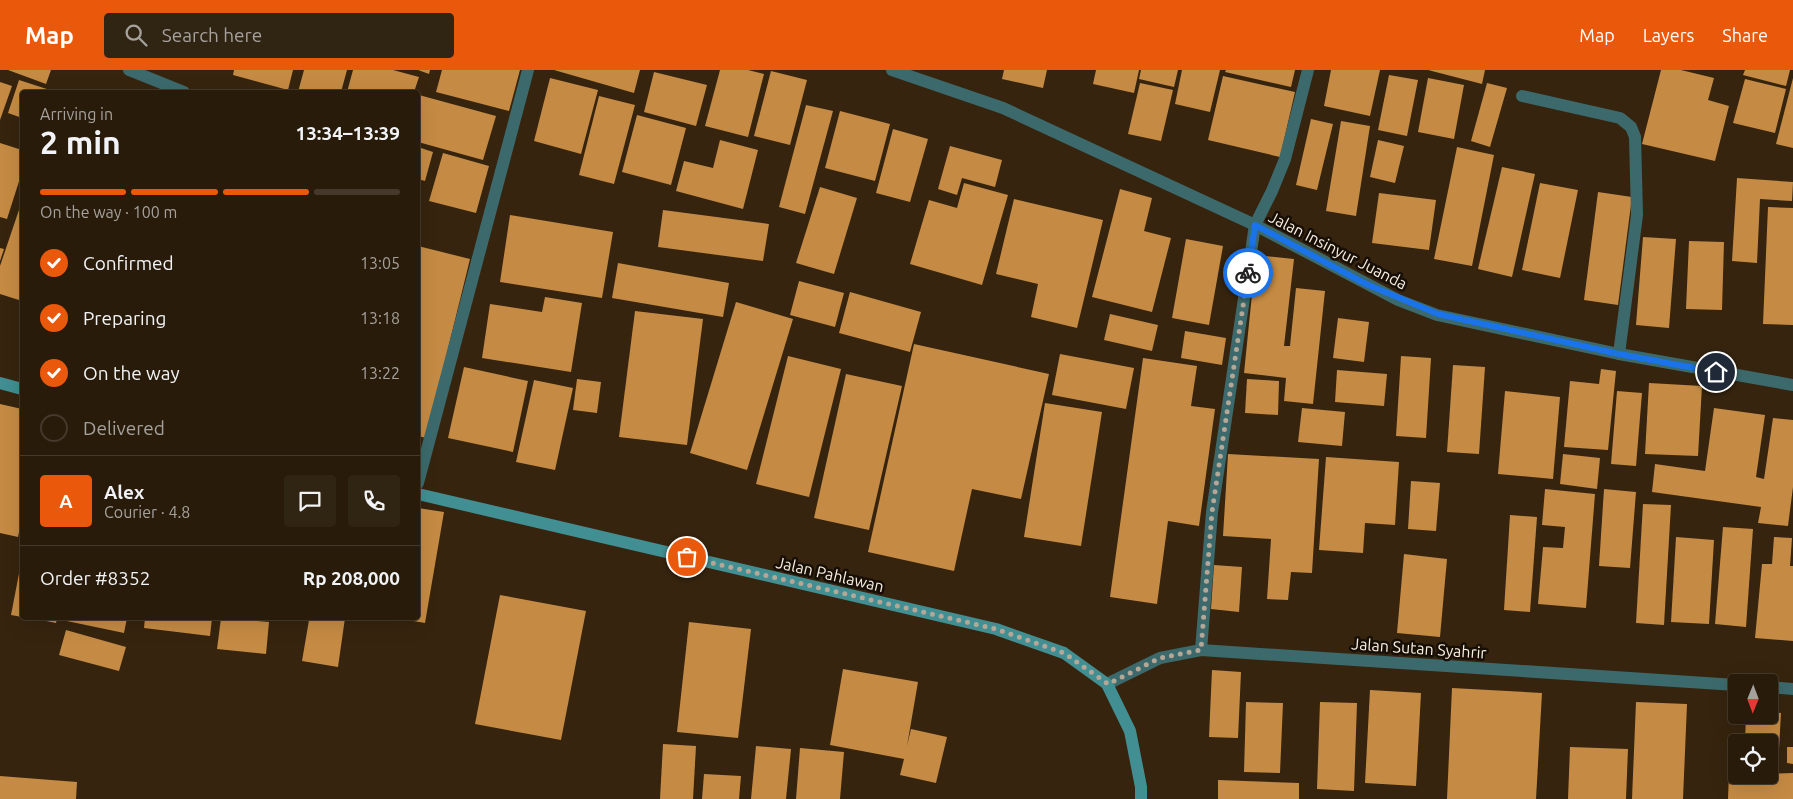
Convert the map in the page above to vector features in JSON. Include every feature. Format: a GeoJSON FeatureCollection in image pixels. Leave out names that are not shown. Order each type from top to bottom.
{"type":"FeatureCollection","features":[{"type":"Feature","properties":{"kind":"main road"},"geometry":{"type":"LineString","coordinates":[[0,383],[20,388]]}},
{"type":"Feature","properties":{"kind":"main road","name":"Jalan Pahlawan"},"geometry":{"type":"LineString","coordinates":[[420,494],[996,629],[1064,653],[1108,684],[1130,731],[1141,787],[1141,799]]}},
{"type":"Feature","properties":{"kind":"street"},"geometry":{"type":"LineString","coordinates":[[129,70],[179,90]]}},
{"type":"Feature","properties":{"kind":"street"},"geometry":{"type":"LineString","coordinates":[[420,475],[528,70]]}},
{"type":"Feature","properties":{"kind":"street","name":"Jalan Insinyur Juanda"},"geometry":{"type":"LineString","coordinates":[[892,70],[1002,108],[1255,225],[1366,284],[1438,314],[1619,354],[1793,385]]}},
{"type":"Feature","properties":{"kind":"street"},"geometry":{"type":"LineString","coordinates":[[1196,650],[1212,512],[1255,225],[1285,159],[1308,70]]}},
{"type":"Feature","properties":{"kind":"street"},"geometry":{"type":"LineString","coordinates":[[1522,96],[1620,118],[1631,127],[1635,138],[1637,164],[1637,215],[1619,354]]}},
{"type":"Feature","properties":{"kind":"street","name":"Jalan Sutan Syahrir"},"geometry":{"type":"LineString","coordinates":[[1108,684],[1160,658],[1196,650],[1728,684]]}},
{"type":"Feature","properties":{"kind":"street"},"geometry":{"type":"LineString","coordinates":[[1778,688],[1793,689]]}},
{"type":"Feature","properties":{"kind":"building"},"geometry":{"type":"Polygon","coordinates":[[[8,70],[51,70],[46,84],[8,70]]]}},
{"type":"Feature","properties":{"kind":"building"},"geometry":{"type":"Polygon","coordinates":[[[234,70],[293,70],[288,90],[233,75],[234,70]]]}},
{"type":"Feature","properties":{"kind":"building"},"geometry":{"type":"Polygon","coordinates":[[[304,70],[347,70],[342,90],[299,90],[304,70]]]}},
{"type":"Feature","properties":{"kind":"building"},"geometry":{"type":"Polygon","coordinates":[[[353,70],[393,70],[419,77],[415,90],[348,90],[353,70]]]}},
{"type":"Feature","properties":{"kind":"building"},"geometry":{"type":"Polygon","coordinates":[[[418,70],[430,70],[429,74],[418,70]]]}},
{"type":"Feature","properties":{"kind":"building"},"geometry":{"type":"Polygon","coordinates":[[[442,70],[520,70],[509,111],[436,92],[442,70]]]}},
{"type":"Feature","properties":{"kind":"building"},"geometry":{"type":"Polygon","coordinates":[[[554,70],[640,70],[634,93],[554,70]]]}},
{"type":"Feature","properties":{"kind":"building"},"geometry":{"type":"Polygon","coordinates":[[[720,70],[748,70],[764,74],[748,137],[705,126],[720,70]]]}},
{"type":"Feature","properties":{"kind":"building"},"geometry":{"type":"Polygon","coordinates":[[[1004,70],[1047,70],[1043,88],[1002,79],[1004,70]]]}},
{"type":"Feature","properties":{"kind":"building"},"geometry":{"type":"Polygon","coordinates":[[[1096,70],[1139,70],[1134,93],[1093,84],[1096,70]]]}},
{"type":"Feature","properties":{"kind":"building"},"geometry":{"type":"Polygon","coordinates":[[[1141,70],[1178,70],[1174,87],[1139,79],[1141,70]]]}},
{"type":"Feature","properties":{"kind":"building"},"geometry":{"type":"Polygon","coordinates":[[[1182,70],[1220,70],[1210,112],[1175,104],[1182,70]]]}},
{"type":"Feature","properties":{"kind":"building"},"geometry":{"type":"Polygon","coordinates":[[[1226,70],[1295,70],[1291,87],[1225,72],[1226,70]]]}},
{"type":"Feature","properties":{"kind":"building"},"geometry":{"type":"Polygon","coordinates":[[[1331,70],[1380,70],[1370,116],[1324,106],[1331,70]]]}},
{"type":"Feature","properties":{"kind":"building"},"geometry":{"type":"Polygon","coordinates":[[[1428,70],[1485,70],[1482,84],[1428,70]]]}},
{"type":"Feature","properties":{"kind":"building"},"geometry":{"type":"Polygon","coordinates":[[[1661,70],[1681,70],[1714,78],[1708,100],[1729,106],[1715,161],[1642,144],[1661,70]]]}},
{"type":"Feature","properties":{"kind":"building"},"geometry":{"type":"Polygon","coordinates":[[[1745,70],[1790,70],[1786,86],[1743,75],[1745,70]]]}},
{"type":"Feature","properties":{"kind":"building"},"geometry":{"type":"Polygon","coordinates":[[[771,71],[807,80],[790,145],[754,136],[771,71]]]}},
{"type":"Feature","properties":{"kind":"building"},"geometry":{"type":"Polygon","coordinates":[[[654,72],[707,85],[696,126],[644,112],[654,72]]]}},
{"type":"Feature","properties":{"kind":"building"},"geometry":{"type":"Polygon","coordinates":[[[1389,75],[1418,80],[1407,136],[1378,130],[1389,75]]]}},
{"type":"Feature","properties":{"kind":"building"},"geometry":{"type":"Polygon","coordinates":[[[1223,76],[1295,92],[1280,157],[1208,140],[1223,76]]]}},
{"type":"Feature","properties":{"kind":"building"},"geometry":{"type":"Polygon","coordinates":[[[550,78],[598,90],[581,154],[534,141],[550,78]]]}},
{"type":"Feature","properties":{"kind":"building"},"geometry":{"type":"Polygon","coordinates":[[[1428,78],[1464,85],[1454,139],[1418,132],[1428,78]]]}},
{"type":"Feature","properties":{"kind":"building"},"geometry":{"type":"Polygon","coordinates":[[[1793,78],[1793,148],[1776,144],[1793,78]]]}},
{"type":"Feature","properties":{"kind":"building"},"geometry":{"type":"Polygon","coordinates":[[[1745,79],[1786,89],[1775,133],[1733,123],[1745,79]]]}},
{"type":"Feature","properties":{"kind":"building"},"geometry":{"type":"Polygon","coordinates":[[[19,80],[50,90],[20,90],[20,117],[8,113],[19,80]]]}},
{"type":"Feature","properties":{"kind":"building"},"geometry":{"type":"Polygon","coordinates":[[[0,82],[12,86],[0,120],[0,82]]]}},
{"type":"Feature","properties":{"kind":"building"},"geometry":{"type":"Polygon","coordinates":[[[1140,83],[1173,90],[1161,141],[1128,134],[1140,83]]]}},
{"type":"Feature","properties":{"kind":"building"},"geometry":{"type":"Polygon","coordinates":[[[1487,83],[1507,88],[1490,147],[1471,141],[1487,83]]]}},
{"type":"Feature","properties":{"kind":"building"},"geometry":{"type":"Polygon","coordinates":[[[420,95],[496,116],[483,160],[420,143],[420,95]]]}},
{"type":"Feature","properties":{"kind":"building"},"geometry":{"type":"Polygon","coordinates":[[[599,96],[635,105],[614,184],[579,175],[599,96]]]}},
{"type":"Feature","properties":{"kind":"building"},"geometry":{"type":"Polygon","coordinates":[[[806,105],[833,111],[805,214],[779,207],[806,105]]]}},
{"type":"Feature","properties":{"kind":"building"},"geometry":{"type":"Polygon","coordinates":[[[840,111],[890,124],[875,181],[825,168],[840,111]]]}},
{"type":"Feature","properties":{"kind":"building"},"geometry":{"type":"Polygon","coordinates":[[[637,115],[686,128],[671,185],[622,172],[637,115]]]}},
{"type":"Feature","properties":{"kind":"building"},"geometry":{"type":"Polygon","coordinates":[[[1311,119],[1333,124],[1317,190],[1296,185],[1311,119]]]}},
{"type":"Feature","properties":{"kind":"building"},"geometry":{"type":"Polygon","coordinates":[[[1341,121],[1370,126],[1356,216],[1326,211],[1341,121]]]}},
{"type":"Feature","properties":{"kind":"building"},"geometry":{"type":"Polygon","coordinates":[[[893,129],[928,139],[910,202],[876,193],[893,129]]]}},
{"type":"Feature","properties":{"kind":"building"},"geometry":{"type":"Polygon","coordinates":[[[720,140],[758,150],[743,209],[676,191],[684,161],[713,168],[720,140]]]}},
{"type":"Feature","properties":{"kind":"building"},"geometry":{"type":"Polygon","coordinates":[[[1378,140],[1404,146],[1395,183],[1370,177],[1378,140]]]}},
{"type":"Feature","properties":{"kind":"building"},"geometry":{"type":"Polygon","coordinates":[[[0,143],[20,149],[20,178],[7,219],[0,217],[0,143]]]}},
{"type":"Feature","properties":{"kind":"building"},"geometry":{"type":"Polygon","coordinates":[[[950,146],[1002,160],[995,187],[962,178],[957,195],[938,189],[950,146]]]}},
{"type":"Feature","properties":{"kind":"building"},"geometry":{"type":"Polygon","coordinates":[[[1457,147],[1494,155],[1472,266],[1434,259],[1457,147]]]}},
{"type":"Feature","properties":{"kind":"building"},"geometry":{"type":"Polygon","coordinates":[[[420,148],[433,152],[425,181],[420,180],[420,148]]]}},
{"type":"Feature","properties":{"kind":"building"},"geometry":{"type":"Polygon","coordinates":[[[443,153],[489,166],[476,213],[429,201],[443,153]]]}},
{"type":"Feature","properties":{"kind":"building"},"geometry":{"type":"Polygon","coordinates":[[[1502,167],[1535,174],[1512,277],[1478,269],[1502,167]]]}},
{"type":"Feature","properties":{"kind":"building"},"geometry":{"type":"Polygon","coordinates":[[[1737,178],[1793,182],[1792,201],[1760,199],[1757,263],[1732,261],[1737,178]]]}},
{"type":"Feature","properties":{"kind":"building"},"geometry":{"type":"Polygon","coordinates":[[[964,183],[1008,195],[982,285],[910,264],[929,200],[957,208],[964,183]]]}},
{"type":"Feature","properties":{"kind":"building"},"geometry":{"type":"Polygon","coordinates":[[[1540,183],[1578,190],[1560,278],[1522,270],[1540,183]]]}},
{"type":"Feature","properties":{"kind":"building"},"geometry":{"type":"Polygon","coordinates":[[[820,187],[857,198],[834,274],[796,263],[820,187]]]}},
{"type":"Feature","properties":{"kind":"building"},"geometry":{"type":"Polygon","coordinates":[[[1120,189],[1152,198],[1144,231],[1171,238],[1152,312],[1092,297],[1120,189]]]}},
{"type":"Feature","properties":{"kind":"building"},"geometry":{"type":"Polygon","coordinates":[[[1598,192],[1632,197],[1618,305],[1584,300],[1598,192]]]}},
{"type":"Feature","properties":{"kind":"building"},"geometry":{"type":"Polygon","coordinates":[[[1379,193],[1436,200],[1429,250],[1372,243],[1379,193]]]}},
{"type":"Feature","properties":{"kind":"building"},"geometry":{"type":"Polygon","coordinates":[[[1014,199],[1103,220],[1077,328],[1031,317],[1038,284],[996,274],[1014,199]]]}},
{"type":"Feature","properties":{"kind":"building"},"geometry":{"type":"Polygon","coordinates":[[[20,207],[20,300],[0,294],[0,266],[20,207]]]}},
{"type":"Feature","properties":{"kind":"building"},"geometry":{"type":"Polygon","coordinates":[[[1768,207],[1793,208],[1793,325],[1763,324],[1768,207]]]}},
{"type":"Feature","properties":{"kind":"building"},"geometry":{"type":"Polygon","coordinates":[[[663,210],[769,224],[763,261],[658,247],[663,210]]]}},
{"type":"Feature","properties":{"kind":"building"},"geometry":{"type":"Polygon","coordinates":[[[510,215],[613,232],[602,298],[500,282],[510,215]]]}},
{"type":"Feature","properties":{"kind":"building"},"geometry":{"type":"Polygon","coordinates":[[[1643,237],[1676,239],[1669,328],[1636,325],[1643,237]]]}},
{"type":"Feature","properties":{"kind":"building"},"geometry":{"type":"Polygon","coordinates":[[[1186,239],[1223,246],[1209,325],[1172,318],[1186,239]]]}},
{"type":"Feature","properties":{"kind":"building"},"geometry":{"type":"Polygon","coordinates":[[[1689,241],[1724,242],[1722,310],[1686,309],[1689,241]]]}},
{"type":"Feature","properties":{"kind":"building"},"geometry":{"type":"Polygon","coordinates":[[[420,246],[470,259],[426,438],[420,436],[420,246]]]}},
{"type":"Feature","properties":{"kind":"building"},"geometry":{"type":"Polygon","coordinates":[[[0,248],[4,249],[0,261],[0,248]]]}},
{"type":"Feature","properties":{"kind":"building"},"geometry":{"type":"Polygon","coordinates":[[[1256,255],[1294,259],[1284,346],[1290,346],[1296,288],[1325,291],[1313,404],[1284,401],[1286,378],[1244,373],[1256,255]]]}},
{"type":"Feature","properties":{"kind":"building"},"geometry":{"type":"Polygon","coordinates":[[[618,263],[729,283],[723,317],[612,298],[618,263]]]}},
{"type":"Feature","properties":{"kind":"building"},"geometry":{"type":"Polygon","coordinates":[[[799,281],[844,293],[835,327],[790,315],[799,281]]]}},
{"type":"Feature","properties":{"kind":"building"},"geometry":{"type":"Polygon","coordinates":[[[850,292],[921,312],[910,352],[839,333],[850,292]]]}},
{"type":"Feature","properties":{"kind":"building"},"geometry":{"type":"Polygon","coordinates":[[[545,297],[582,303],[571,372],[482,358],[490,304],[542,312],[545,297]]]}},
{"type":"Feature","properties":{"kind":"building"},"geometry":{"type":"Polygon","coordinates":[[[736,302],[793,319],[747,470],[690,453],[736,302]]]}},
{"type":"Feature","properties":{"kind":"building"},"geometry":{"type":"Polygon","coordinates":[[[635,311],[703,319],[687,445],[619,437],[635,311]]]}},
{"type":"Feature","properties":{"kind":"building"},"geometry":{"type":"Polygon","coordinates":[[[1110,314],[1158,325],[1152,351],[1104,340],[1110,314]]]}},
{"type":"Feature","properties":{"kind":"building"},"geometry":{"type":"Polygon","coordinates":[[[1338,318],[1369,322],[1364,362],[1333,358],[1338,318]]]}},
{"type":"Feature","properties":{"kind":"building"},"geometry":{"type":"Polygon","coordinates":[[[1185,331],[1226,338],[1222,365],[1181,358],[1185,331]]]}},
{"type":"Feature","properties":{"kind":"building"},"geometry":{"type":"Polygon","coordinates":[[[914,344],[1049,374],[1021,499],[972,489],[954,571],[868,552],[914,344]]]}},
{"type":"Feature","properties":{"kind":"building"},"geometry":{"type":"Polygon","coordinates":[[[1060,354],[1134,368],[1126,409],[1052,395],[1060,354]]]}},
{"type":"Feature","properties":{"kind":"building"},"geometry":{"type":"Polygon","coordinates":[[[788,356],[841,369],[809,497],[756,484],[788,356]]]}},
{"type":"Feature","properties":{"kind":"building"},"geometry":{"type":"Polygon","coordinates":[[[1401,356],[1431,358],[1426,438],[1396,436],[1401,356]]]}},
{"type":"Feature","properties":{"kind":"building"},"geometry":{"type":"Polygon","coordinates":[[[1143,358],[1197,366],[1191,406],[1215,409],[1199,526],[1168,521],[1157,604],[1110,597],[1143,358]]]}},
{"type":"Feature","properties":{"kind":"building"},"geometry":{"type":"Polygon","coordinates":[[[1453,365],[1485,367],[1479,454],[1447,452],[1453,365]]]}},
{"type":"Feature","properties":{"kind":"building"},"geometry":{"type":"Polygon","coordinates":[[[464,367],[528,381],[513,452],[448,438],[464,367]]]}},
{"type":"Feature","properties":{"kind":"building"},"geometry":{"type":"Polygon","coordinates":[[[1601,369],[1616,371],[1608,450],[1564,447],[1570,381],[1599,384],[1601,369]]]}},
{"type":"Feature","properties":{"kind":"building"},"geometry":{"type":"Polygon","coordinates":[[[1337,370],[1387,374],[1384,406],[1335,402],[1337,370]]]}},
{"type":"Feature","properties":{"kind":"building"},"geometry":{"type":"Polygon","coordinates":[[[846,374],[902,386],[869,530],[814,518],[846,374]]]}},
{"type":"Feature","properties":{"kind":"building"},"geometry":{"type":"Polygon","coordinates":[[[577,379],[601,382],[597,413],[573,410],[577,379]]]}},
{"type":"Feature","properties":{"kind":"building"},"geometry":{"type":"Polygon","coordinates":[[[1247,379],[1279,381],[1278,415],[1245,413],[1247,379]]]}},
{"type":"Feature","properties":{"kind":"building"},"geometry":{"type":"Polygon","coordinates":[[[534,380],[573,388],[555,470],[516,462],[534,380]]]}},
{"type":"Feature","properties":{"kind":"building"},"geometry":{"type":"Polygon","coordinates":[[[1649,383],[1702,386],[1698,456],[1645,454],[1649,383]]]}},
{"type":"Feature","properties":{"kind":"building"},"geometry":{"type":"Polygon","coordinates":[[[1505,391],[1560,397],[1553,479],[1498,474],[1505,391]]]}},
{"type":"Feature","properties":{"kind":"building"},"geometry":{"type":"Polygon","coordinates":[[[1617,391],[1642,393],[1636,466],[1611,464],[1617,391]]]}},
{"type":"Feature","properties":{"kind":"building"},"geometry":{"type":"Polygon","coordinates":[[[1045,403],[1102,412],[1081,546],[1024,537],[1045,403]]]}},
{"type":"Feature","properties":{"kind":"building"},"geometry":{"type":"Polygon","coordinates":[[[0,404],[20,409],[20,527],[18,537],[0,533],[0,404]]]}},
{"type":"Feature","properties":{"kind":"building"},"geometry":{"type":"Polygon","coordinates":[[[1302,408],[1345,412],[1342,446],[1298,442],[1302,408]]]}},
{"type":"Feature","properties":{"kind":"building"},"geometry":{"type":"Polygon","coordinates":[[[1714,408],[1765,415],[1756,477],[1764,479],[1773,418],[1793,420],[1793,487],[1788,526],[1758,523],[1761,507],[1652,492],[1655,464],[1705,471],[1714,408]]]}},
{"type":"Feature","properties":{"kind":"building"},"geometry":{"type":"Polygon","coordinates":[[[1228,454],[1319,459],[1312,573],[1291,572],[1288,600],[1267,599],[1271,539],[1223,536],[1228,454]]]}},
{"type":"Feature","properties":{"kind":"building"},"geometry":{"type":"Polygon","coordinates":[[[1563,454],[1600,458],[1597,489],[1560,484],[1563,454]]]}},
{"type":"Feature","properties":{"kind":"building"},"geometry":{"type":"Polygon","coordinates":[[[1326,457],[1399,462],[1395,525],[1365,523],[1363,553],[1319,550],[1326,457]]]}},
{"type":"Feature","properties":{"kind":"building"},"geometry":{"type":"Polygon","coordinates":[[[1411,481],[1440,483],[1436,531],[1408,529],[1411,481]]]}},
{"type":"Feature","properties":{"kind":"building"},"geometry":{"type":"Polygon","coordinates":[[[1545,489],[1595,494],[1586,608],[1538,604],[1543,547],[1563,548],[1565,527],[1542,525],[1545,489]]]}},
{"type":"Feature","properties":{"kind":"building"},"geometry":{"type":"Polygon","coordinates":[[[1604,489],[1636,492],[1630,568],[1599,566],[1604,489]]]}},
{"type":"Feature","properties":{"kind":"building"},"geometry":{"type":"Polygon","coordinates":[[[1643,504],[1671,505],[1664,625],[1636,623],[1643,504]]]}},
{"type":"Feature","properties":{"kind":"building"},"geometry":{"type":"Polygon","coordinates":[[[420,508],[444,512],[425,623],[408,620],[420,620],[420,508]]]}},
{"type":"Feature","properties":{"kind":"building"},"geometry":{"type":"Polygon","coordinates":[[[1510,515],[1537,517],[1530,612],[1504,610],[1510,515]]]}},
{"type":"Feature","properties":{"kind":"building"},"geometry":{"type":"Polygon","coordinates":[[[1723,527],[1753,529],[1746,627],[1715,624],[1723,527]]]}},
{"type":"Feature","properties":{"kind":"building"},"geometry":{"type":"Polygon","coordinates":[[[1676,537],[1714,540],[1709,624],[1671,622],[1676,537]]]}},
{"type":"Feature","properties":{"kind":"building"},"geometry":{"type":"Polygon","coordinates":[[[1774,537],[1792,538],[1790,566],[1793,566],[1793,641],[1755,638],[1762,564],[1772,564],[1774,537]]]}},
{"type":"Feature","properties":{"kind":"building"},"geometry":{"type":"Polygon","coordinates":[[[1404,554],[1447,559],[1440,637],[1397,633],[1404,554]]]}},
{"type":"Feature","properties":{"kind":"building"},"geometry":{"type":"Polygon","coordinates":[[[1214,565],[1242,567],[1239,612],[1211,609],[1214,565]]]}},
{"type":"Feature","properties":{"kind":"building"},"geometry":{"type":"Polygon","coordinates":[[[20,568],[20,617],[11,615],[20,568]]]}},
{"type":"Feature","properties":{"kind":"building"},"geometry":{"type":"Polygon","coordinates":[[[500,595],[586,611],[561,740],[475,724],[500,595]]]}},
{"type":"Feature","properties":{"kind":"building"},"geometry":{"type":"Polygon","coordinates":[[[42,620],[57,620],[56,623],[42,620]]]}},
{"type":"Feature","properties":{"kind":"building"},"geometry":{"type":"Polygon","coordinates":[[[62,620],[127,620],[124,633],[62,620]]]}},
{"type":"Feature","properties":{"kind":"building"},"geometry":{"type":"Polygon","coordinates":[[[145,620],[212,620],[210,636],[144,628],[145,620]]]}},
{"type":"Feature","properties":{"kind":"building"},"geometry":{"type":"Polygon","coordinates":[[[221,620],[269,622],[266,654],[217,649],[221,620]]]}},
{"type":"Feature","properties":{"kind":"building"},"geometry":{"type":"Polygon","coordinates":[[[309,620],[345,620],[338,667],[302,661],[309,620]]]}},
{"type":"Feature","properties":{"kind":"building"},"geometry":{"type":"Polygon","coordinates":[[[689,622],[751,629],[738,738],[677,732],[689,622]]]}},
{"type":"Feature","properties":{"kind":"building"},"geometry":{"type":"Polygon","coordinates":[[[66,630],[126,647],[119,671],[59,655],[66,630]]]}},
{"type":"Feature","properties":{"kind":"building"},"geometry":{"type":"Polygon","coordinates":[[[843,669],[918,682],[907,746],[911,729],[947,737],[936,783],[900,775],[904,759],[830,745],[843,669]]]}},
{"type":"Feature","properties":{"kind":"building"},"geometry":{"type":"Polygon","coordinates":[[[1212,670],[1241,672],[1238,738],[1209,737],[1212,670]]]}},
{"type":"Feature","properties":{"kind":"building"},"geometry":{"type":"Polygon","coordinates":[[[1452,688],[1542,693],[1536,799],[1447,799],[1452,688]]]}},
{"type":"Feature","properties":{"kind":"building"},"geometry":{"type":"Polygon","coordinates":[[[1370,690],[1421,693],[1416,786],[1365,783],[1370,690]]]}},
{"type":"Feature","properties":{"kind":"building"},"geometry":{"type":"Polygon","coordinates":[[[1246,702],[1283,703],[1280,773],[1244,772],[1246,702]]]}},
{"type":"Feature","properties":{"kind":"building"},"geometry":{"type":"Polygon","coordinates":[[[1320,702],[1357,703],[1354,791],[1317,789],[1320,702]]]}},
{"type":"Feature","properties":{"kind":"building"},"geometry":{"type":"Polygon","coordinates":[[[1636,702],[1687,704],[1683,799],[1632,799],[1636,702]]]}},
{"type":"Feature","properties":{"kind":"building"},"geometry":{"type":"Polygon","coordinates":[[[1778,713],[1781,713],[1778,767],[1778,734],[1745,734],[1746,724],[1778,724],[1778,713]]]}},
{"type":"Feature","properties":{"kind":"building"},"geometry":{"type":"Polygon","coordinates":[[[663,744],[696,746],[693,799],[660,799],[663,744]]]}},
{"type":"Feature","properties":{"kind":"building"},"geometry":{"type":"Polygon","coordinates":[[[756,746],[791,749],[786,799],[751,799],[756,746]]]}},
{"type":"Feature","properties":{"kind":"building"},"geometry":{"type":"Polygon","coordinates":[[[1570,747],[1628,749],[1626,799],[1568,799],[1570,747]]]}},
{"type":"Feature","properties":{"kind":"building"},"geometry":{"type":"Polygon","coordinates":[[[1787,747],[1793,747],[1793,764],[1787,763],[1787,747]]]}},
{"type":"Feature","properties":{"kind":"building"},"geometry":{"type":"Polygon","coordinates":[[[800,748],[844,752],[840,799],[796,799],[800,748]]]}},
{"type":"Feature","properties":{"kind":"building"},"geometry":{"type":"Polygon","coordinates":[[[1793,773],[1793,799],[1728,799],[1729,784],[1778,784],[1778,774],[1793,773]]]}},
{"type":"Feature","properties":{"kind":"building"},"geometry":{"type":"Polygon","coordinates":[[[704,774],[741,776],[739,799],[702,799],[704,774]]]}},
{"type":"Feature","properties":{"kind":"building"},"geometry":{"type":"Polygon","coordinates":[[[0,776],[77,782],[76,799],[0,799],[0,776]]]}},
{"type":"Feature","properties":{"kind":"building"},"geometry":{"type":"Polygon","coordinates":[[[1218,780],[1299,783],[1299,799],[1218,799],[1218,780]]]}},
{"type":"Feature","properties":{"kind":"way so far"},"geometry":{"type":"LineString","coordinates":[[687,557],[996,629],[1064,653],[1108,684],[1160,658],[1191,650],[1201,650],[1212,512],[1248,273]]}},
{"type":"Feature","properties":{"kind":"route"},"geometry":{"type":"LineString","coordinates":[[1248,273],[1255,225],[1398,300],[1438,314],[1619,354],[1716,372]]}}]}
